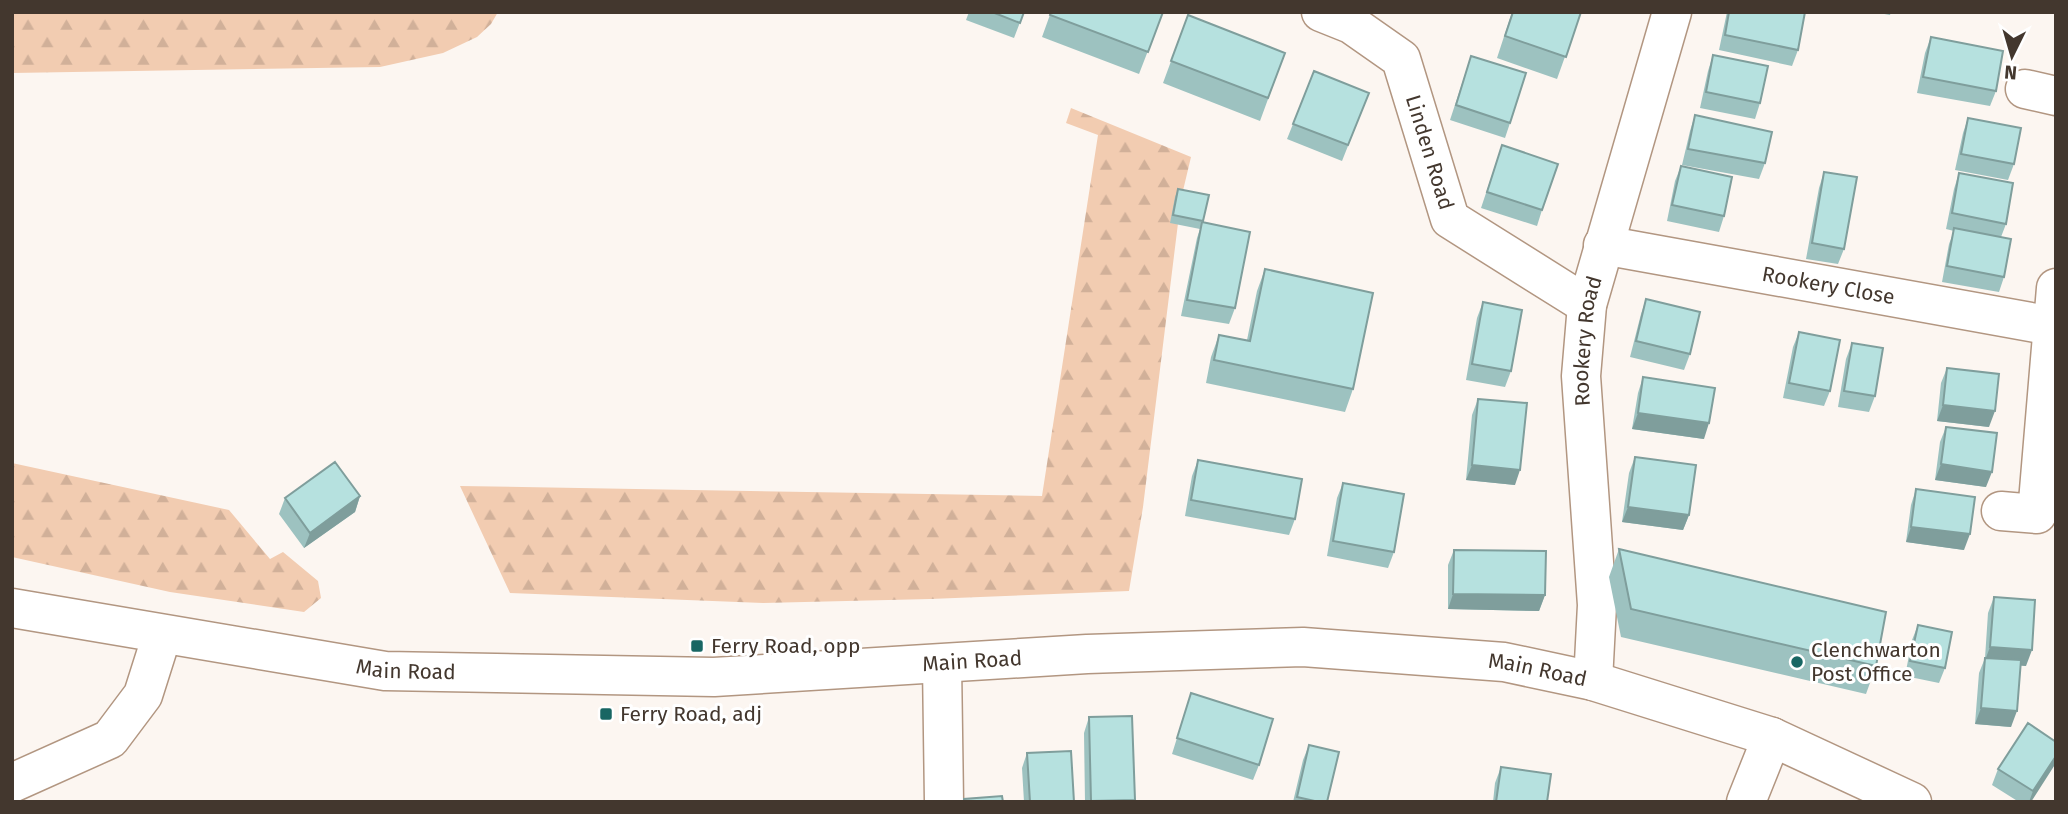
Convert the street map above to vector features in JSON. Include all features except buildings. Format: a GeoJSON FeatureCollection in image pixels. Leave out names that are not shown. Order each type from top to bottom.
{"type":"FeatureCollection","features":[{"type":"Feature","properties":{"kind":"street","name":"Linden Road"},"geometry":{"type":"LineString","coordinates":[[1321,12],[1351,24],[1401,59],[1450,219],[1587,305]]}},
{"type":"Feature","properties":{"kind":"street","name":"Rookery Road"},"geometry":{"type":"LineString","coordinates":[[1593,681],[1597,605],[1581,376],[1587,305],[1672,12]]}},
{"type":"Feature","properties":{"kind":"street","name":"Rookery Close"},"geometry":{"type":"LineString","coordinates":[[1603,245],[2053,326]]}},
{"type":"Feature","properties":{"kind":"street"},"geometry":{"type":"LineString","coordinates":[[2031,514],[2056,288]]}},
{"type":"Feature","properties":{"kind":"street","name":"Main Road"},"geometry":{"type":"LineString","coordinates":[[12,608],[386,671],[714,677],[1099,654],[1303,647],[1504,662],[1593,681],[1772,737],[1912,802]]}},
{"type":"Feature","properties":{"kind":"street"},"geometry":{"type":"LineString","coordinates":[[12,783],[110,739],[143,695],[162,635]]}},
{"type":"Feature","properties":{"kind":"street"},"geometry":{"type":"LineString","coordinates":[[942,663],[944,802]]}},
{"type":"Feature","properties":{"kind":"street"},"geometry":{"type":"LineString","coordinates":[[1746,802],[1772,737]]}},
{"type":"Feature","properties":{"kind":"green space"},"geometry":{"type":"Polygon","coordinates":[[[12,12],[498,12],[491,24],[477,37],[443,53],[380,67],[12,73],[12,12]]]}},
{"type":"Feature","properties":{"kind":"green space"},"geometry":{"type":"Polygon","coordinates":[[[1071,108],[1191,157],[1181,199],[1143,507],[1129,591],[763,603],[510,593],[460,486],[1042,496],[1098,135],[1066,123],[1071,108]]]}},
{"type":"Feature","properties":{"kind":"green space"},"geometry":{"type":"Polygon","coordinates":[[[12,463],[229,510],[270,559],[283,552],[318,581],[321,598],[304,612],[170,592],[12,557],[12,463]]]}},
{"type":"Feature","properties":{"kind":"place","name":"Ferry Road, opp"},"geometry":{"type":"Point","coordinates":[697,646]}},
{"type":"Feature","properties":{"kind":"place","name":"Clenchwarton Post Office"},"geometry":{"type":"Point","coordinates":[1797,662]}},
{"type":"Feature","properties":{"kind":"place","name":"Ferry Road, adj"},"geometry":{"type":"Point","coordinates":[606,714]}}]}
